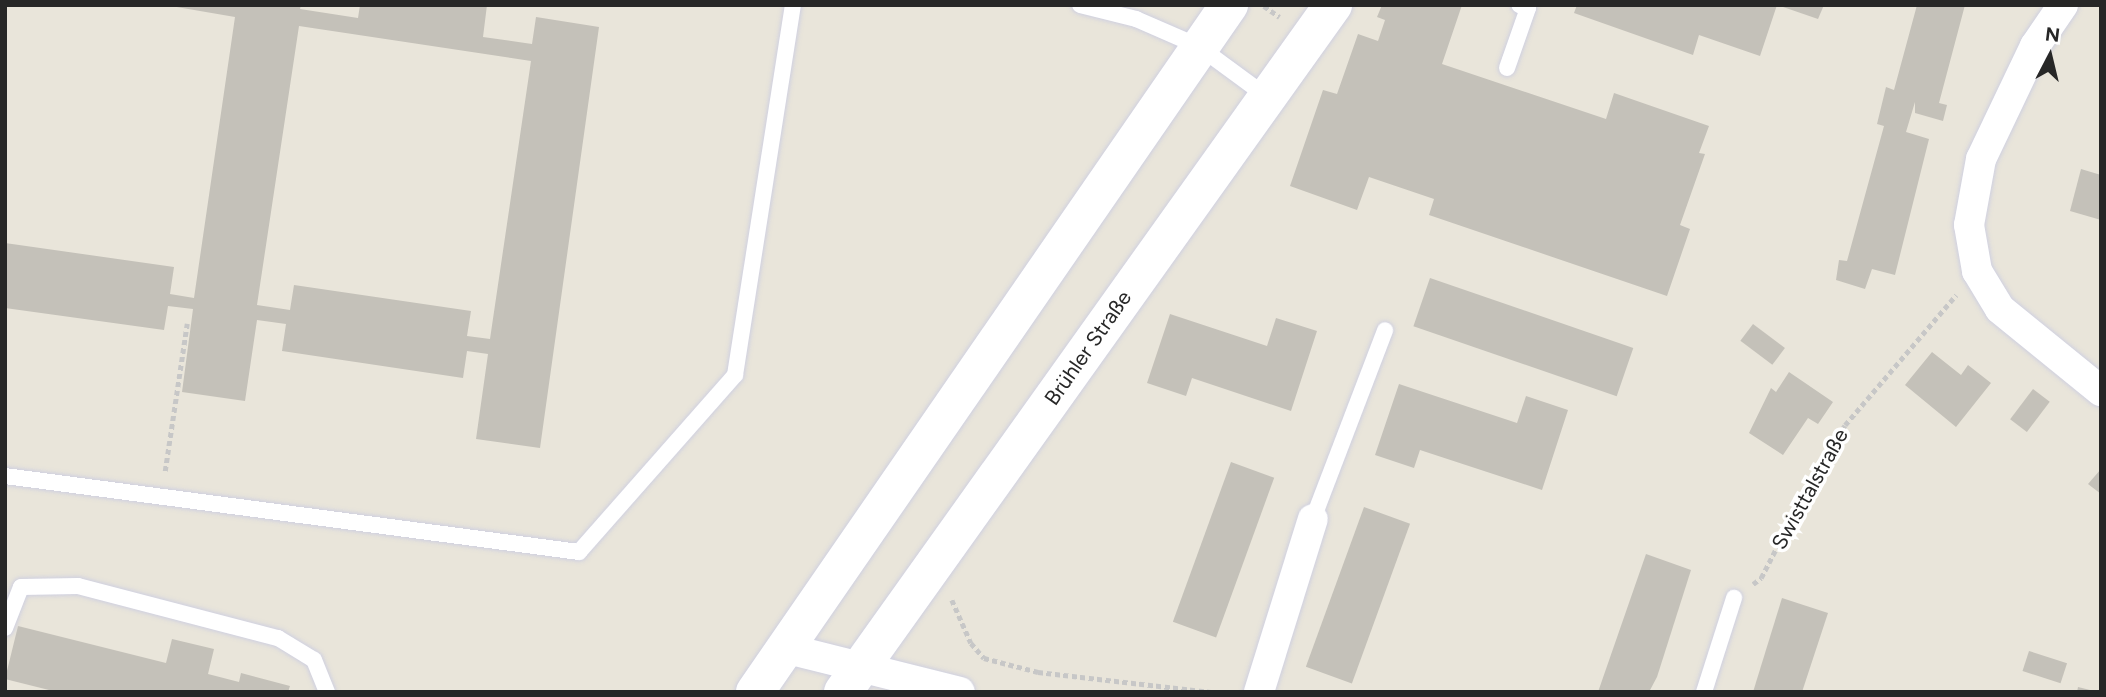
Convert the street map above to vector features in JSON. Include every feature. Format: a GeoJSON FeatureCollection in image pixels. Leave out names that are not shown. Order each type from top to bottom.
{"type":"FeatureCollection","features":[{"type":"Feature","properties":{"kind":"main road"},"geometry":{"type":"LineString","coordinates":[[755,692],[788,649],[1198,46],[1229,5]]}},
{"type":"Feature","properties":{"kind":"main road","name":"Brühler Straße"},"geometry":{"type":"LineString","coordinates":[[853,679],[1333,5]]}},
{"type":"Feature","properties":{"kind":"street"},"geometry":{"type":"LineString","coordinates":[[2063,5],[2035,46],[1981,159],[1969,225],[1977,271],[2000,309],[2101,391]]}},
{"type":"Feature","properties":{"kind":"street"},"geometry":{"type":"LineString","coordinates":[[1259,692],[1313,519]]}},
{"type":"Feature","properties":{"kind":"street"},"geometry":{"type":"LineString","coordinates":[[788,649],[853,679],[960,692]]}},
{"type":"Feature","properties":{"kind":"lane"},"geometry":{"type":"LineString","coordinates":[[5,476],[579,552],[735,375],[793,5]]}},
{"type":"Feature","properties":{"kind":"lane"},"geometry":{"type":"LineString","coordinates":[[1080,5],[1120,9],[1198,46],[1266,96]]}},
{"type":"Feature","properties":{"kind":"lane"},"geometry":{"type":"LineString","coordinates":[[1507,68],[1528,8],[1519,5]]}},
{"type":"Feature","properties":{"kind":"lane"},"geometry":{"type":"LineString","coordinates":[[1313,519],[1385,330]]}},
{"type":"Feature","properties":{"kind":"lane"},"geometry":{"type":"LineString","coordinates":[[5,628],[21,587],[78,586],[278,638],[314,660],[327,692]]}},
{"type":"Feature","properties":{"kind":"lane"},"geometry":{"type":"LineString","coordinates":[[1704,692],[1734,598]]}},
{"type":"Feature","properties":{"kind":"path","name":"Swisttalstraße"},"geometry":{"type":"LineString","coordinates":[[1734,598],[1761,578],[1820,463],[1845,425],[1977,271]]}},
{"type":"Feature","properties":{"kind":"path"},"geometry":{"type":"LineString","coordinates":[[162,496],[187,324]]}},
{"type":"Feature","properties":{"kind":"path"},"geometry":{"type":"LineString","coordinates":[[941,596],[953,601],[971,643],[984,658],[1038,672],[1211,692]]}},
{"type":"Feature","properties":{"kind":"building"},"geometry":{"type":"Polygon","coordinates":[[[165,5],[301,5],[300,9],[358,18],[360,5],[487,5],[483,37],[532,44],[536,17],[599,27],[540,448],[476,439],[488,354],[467,351],[463,378],[282,351],[286,324],[257,320],[245,401],[182,392],[193,309],[168,306],[164,330],[5,308],[5,243],[174,267],[170,294],[194,298],[235,17],[165,5]],[[299,26],[257,305],[290,310],[294,285],[471,311],[467,336],[490,339],[531,61],[299,26]]]}},
{"type":"Feature","properties":{"kind":"building"},"geometry":{"type":"Polygon","coordinates":[[[1382,5],[1462,5],[1442,64],[1606,119],[1614,93],[1709,126],[1699,153],[1705,154],[1680,225],[1690,229],[1667,296],[1429,215],[1434,199],[1369,177],[1357,210],[1290,186],[1323,90],[1337,94],[1358,34],[1378,41],[1385,20],[1377,17],[1382,5]]]}},
{"type":"Feature","properties":{"kind":"building"},"geometry":{"type":"Polygon","coordinates":[[[1577,5],[1777,5],[1760,56],[1699,35],[1693,55],[1574,13],[1577,5]]]}},
{"type":"Feature","properties":{"kind":"building"},"geometry":{"type":"Polygon","coordinates":[[[1777,5],[1824,5],[1818,19],[1777,5]]]}},
{"type":"Feature","properties":{"kind":"building"},"geometry":{"type":"Polygon","coordinates":[[[1917,5],[1965,5],[1939,103],[1947,105],[1943,121],[1915,113],[1915,102],[1906,132],[1929,139],[1895,275],[1872,269],[1865,289],[1836,280],[1839,260],[1847,261],[1884,126],[1877,124],[1886,87],[1894,90],[1917,5]]]}},
{"type":"Feature","properties":{"kind":"building"},"geometry":{"type":"Polygon","coordinates":[[[2081,169],[2101,175],[2101,220],[2070,211],[2081,169]]]}},
{"type":"Feature","properties":{"kind":"building"},"geometry":{"type":"Polygon","coordinates":[[[1430,278],[1633,348],[1617,396],[1413,326],[1430,278]]]}},
{"type":"Feature","properties":{"kind":"building"},"geometry":{"type":"Polygon","coordinates":[[[1170,314],[1267,346],[1276,318],[1317,331],[1291,411],[1192,378],[1186,396],[1147,383],[1170,314]]]}},
{"type":"Feature","properties":{"kind":"building"},"geometry":{"type":"Polygon","coordinates":[[[1753,324],[1785,348],[1772,365],[1740,341],[1753,324]]]}},
{"type":"Feature","properties":{"kind":"building"},"geometry":{"type":"Polygon","coordinates":[[[1932,352],[1961,375],[1968,365],[1991,383],[1956,427],[1905,385],[1932,352]]]}},
{"type":"Feature","properties":{"kind":"building"},"geometry":{"type":"Polygon","coordinates":[[[1789,372],[1833,402],[1818,424],[1808,418],[1783,455],[1749,433],[1771,388],[1776,392],[1789,372]]]}},
{"type":"Feature","properties":{"kind":"building"},"geometry":{"type":"Polygon","coordinates":[[[1399,384],[1517,423],[1526,396],[1568,410],[1542,490],[1420,450],[1414,468],[1375,455],[1399,384]]]}},
{"type":"Feature","properties":{"kind":"building"},"geometry":{"type":"Polygon","coordinates":[[[2033,389],[2050,402],[2027,432],[2010,419],[2033,389]]]}},
{"type":"Feature","properties":{"kind":"building"},"geometry":{"type":"Polygon","coordinates":[[[1231,462],[1274,478],[1216,637],[1173,622],[1231,462]]]}},
{"type":"Feature","properties":{"kind":"building"},"geometry":{"type":"Polygon","coordinates":[[[2101,469],[2101,494],[2088,484],[2101,469]]]}},
{"type":"Feature","properties":{"kind":"building"},"geometry":{"type":"Polygon","coordinates":[[[1364,507],[1410,524],[1352,684],[1306,667],[1364,507]]]}},
{"type":"Feature","properties":{"kind":"building"},"geometry":{"type":"Polygon","coordinates":[[[1646,554],[1691,570],[1657,677],[1649,692],[1598,692],[1646,554]]]}},
{"type":"Feature","properties":{"kind":"building"},"geometry":{"type":"Polygon","coordinates":[[[1782,598],[1828,613],[1802,692],[1753,692],[1782,598]]]}},
{"type":"Feature","properties":{"kind":"building"},"geometry":{"type":"Polygon","coordinates":[[[18,626],[166,663],[172,639],[214,649],[208,674],[239,682],[241,673],[290,686],[288,692],[57,692],[5,679],[18,626]]]}},
{"type":"Feature","properties":{"kind":"building"},"geometry":{"type":"Polygon","coordinates":[[[2029,651],[2067,663],[2061,683],[2023,671],[2029,651]]]}},
{"type":"Feature","properties":{"kind":"building"},"geometry":{"type":"Polygon","coordinates":[[[2078,687],[2094,691],[2094,692],[2077,692],[2078,687]]]}}]}
